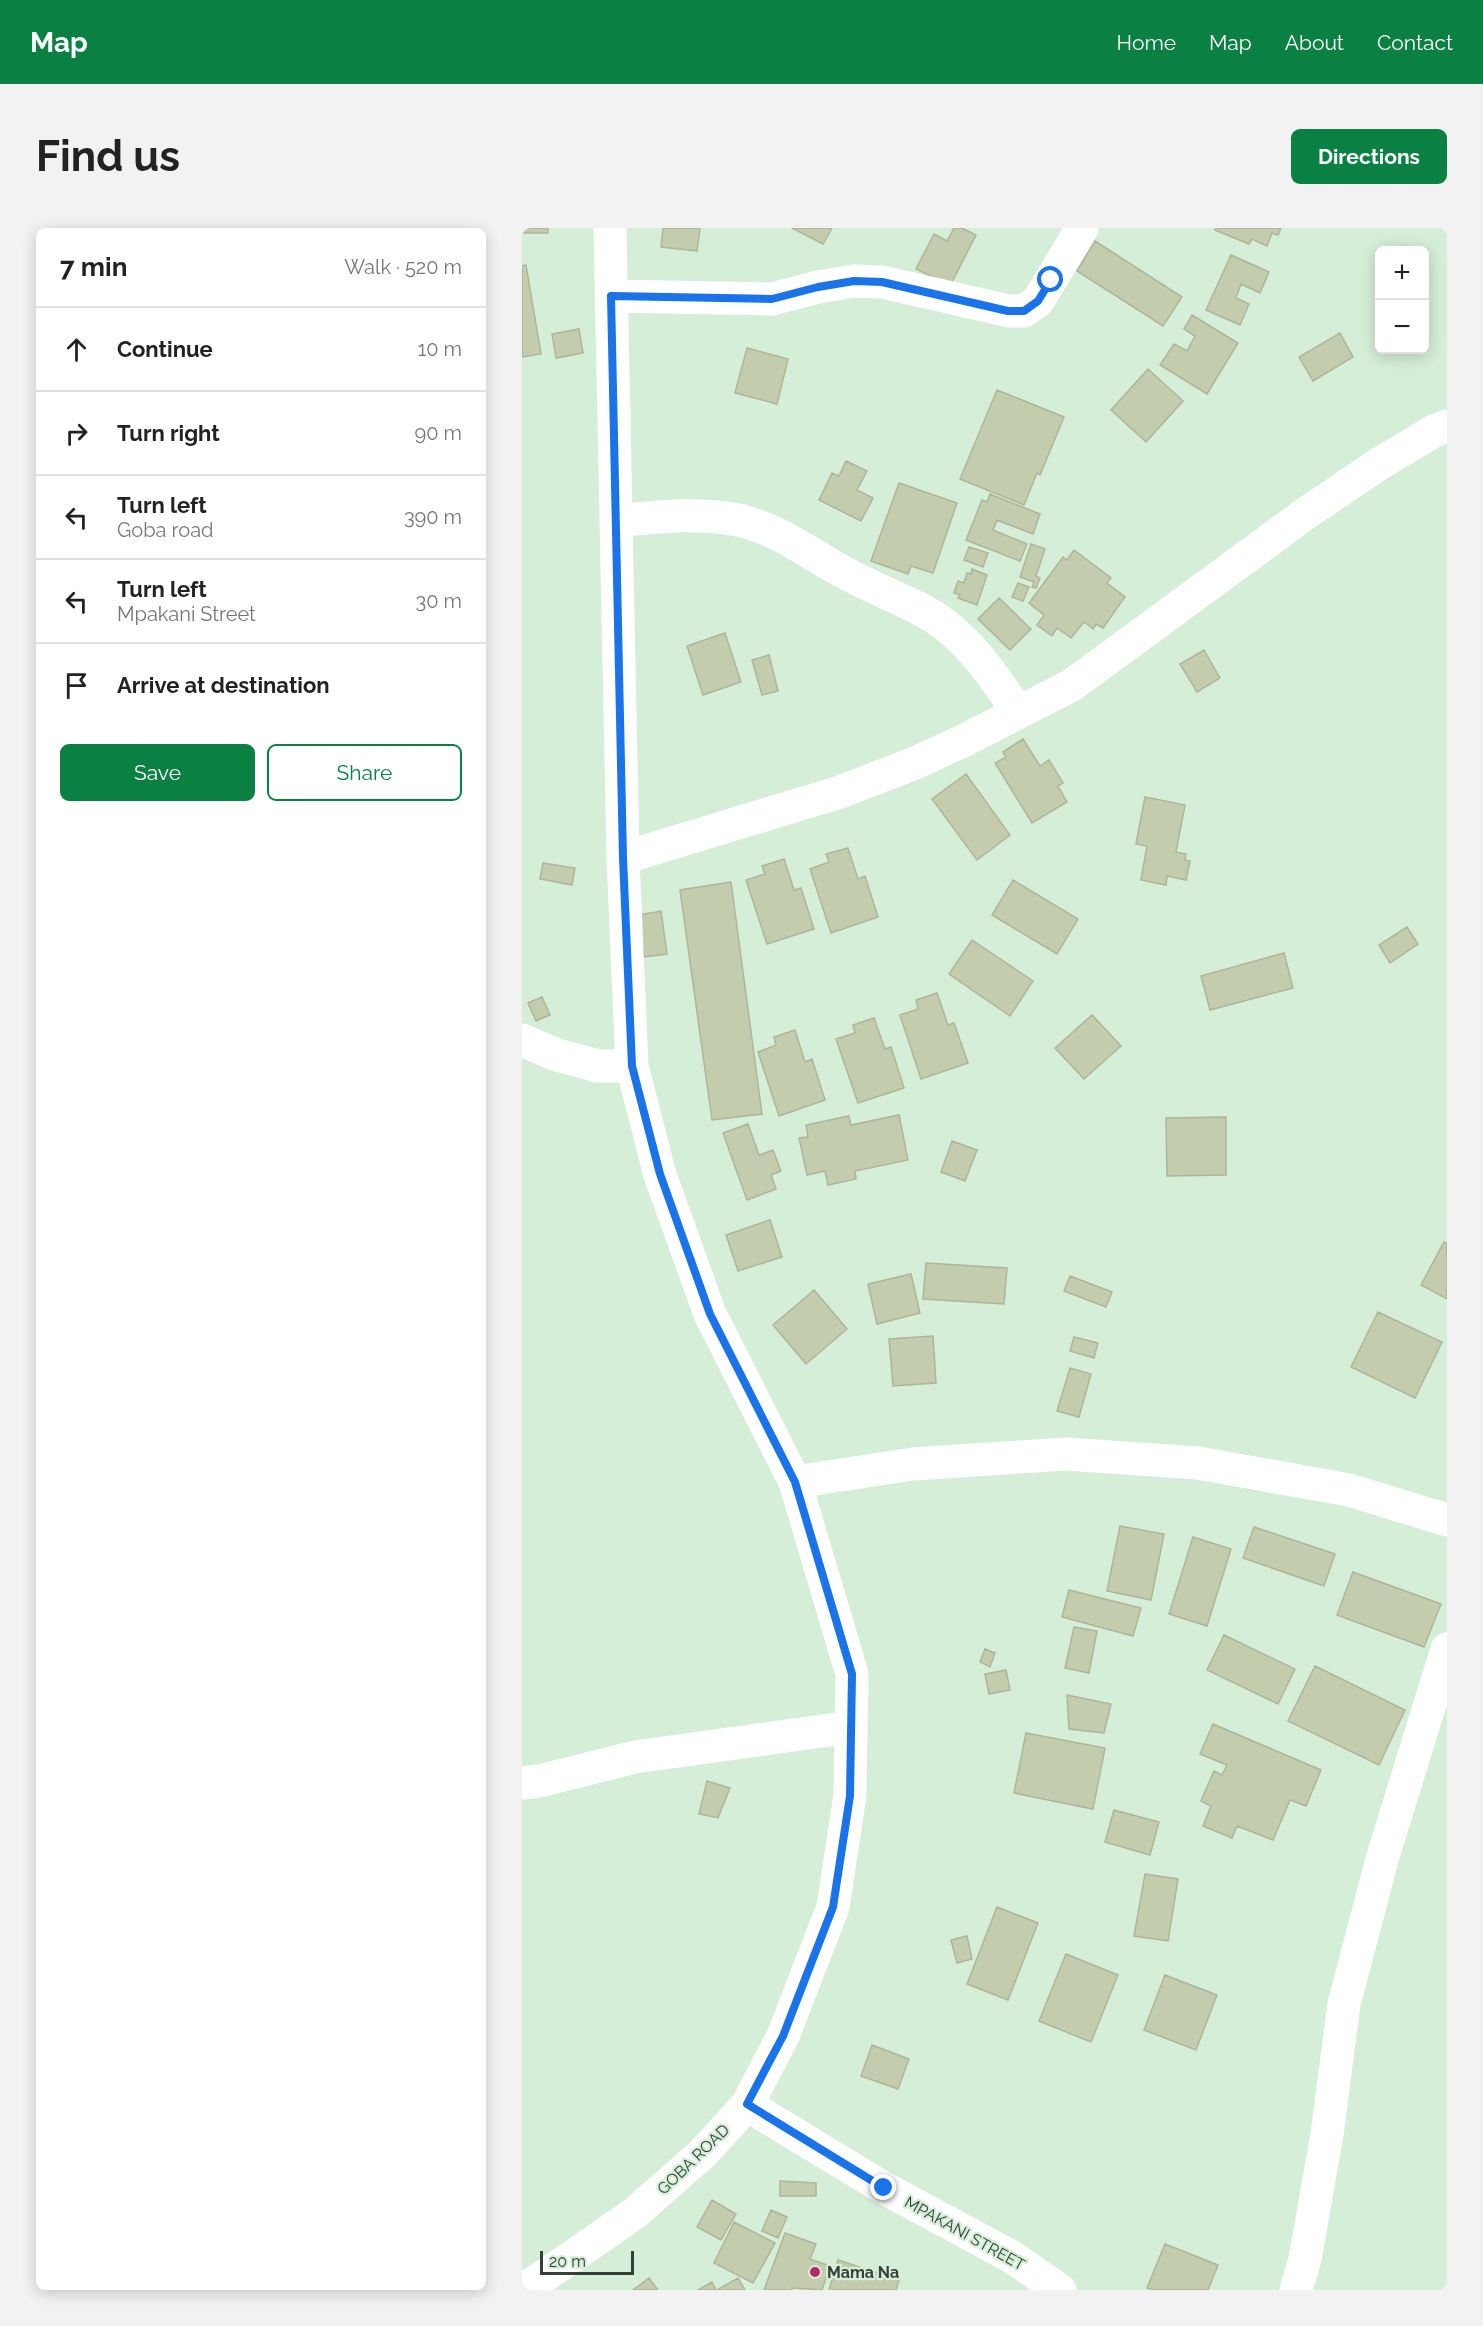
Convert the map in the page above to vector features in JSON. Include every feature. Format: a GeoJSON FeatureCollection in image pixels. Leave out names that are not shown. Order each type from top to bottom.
{"type":"FeatureCollection","features":[{"type":"Feature","properties":{"kind":"street","name":"GOBA ROAD"},"geometry":{"type":"LineString","coordinates":[[524,2290],[635,2213],[703,2153],[747,2104],[783,2036],[833,1907],[850,1796],[852,1674],[795,1482],[710,1314],[660,1174],[632,1066],[623,858],[610,228]]}},
{"type":"Feature","properties":{"kind":"street"},"geometry":{"type":"LineString","coordinates":[[611,296],[772,299],[854,281],[872,282],[1008,311],[1024,311],[1038,301],[1082,228]]}},
{"type":"Feature","properties":{"kind":"street"},"geometry":{"type":"LineString","coordinates":[[623,858],[840,792],[915,763],[1072,685],[1305,514],[1379,464],[1434,431],[1447,426]]}},
{"type":"Feature","properties":{"kind":"street"},"geometry":{"type":"LineString","coordinates":[[616,521],[673,515],[707,516],[740,520],[772,532],[864,585],[920,608],[949,629],[986,665],[1018,712]]}},
{"type":"Feature","properties":{"kind":"street"},"geometry":{"type":"LineString","coordinates":[[522,1041],[557,1055],[598,1066],[632,1066]]}},
{"type":"Feature","properties":{"kind":"street"},"geometry":{"type":"LineString","coordinates":[[795,1482],[913,1464],[1066,1454],[1198,1463],[1348,1490],[1447,1520]]}},
{"type":"Feature","properties":{"kind":"street"},"geometry":{"type":"LineString","coordinates":[[1296,2290],[1305,2259],[1325,2145],[1344,2004],[1383,1856],[1447,1649]]}},
{"type":"Feature","properties":{"kind":"street"},"geometry":{"type":"LineString","coordinates":[[522,1783],[539,1781],[635,1757],[851,1727]]}},
{"type":"Feature","properties":{"kind":"street","name":"MPAKANI STREET"},"geometry":{"type":"LineString","coordinates":[[747,2104],[884,2188],[1012,2257],[1060,2290]]}},
{"type":"Feature","properties":{"kind":"building"},"geometry":{"type":"Polygon","coordinates":[[[522,228],[548,228],[548,233],[522,233],[522,228]]]}},
{"type":"Feature","properties":{"kind":"building"},"geometry":{"type":"Polygon","coordinates":[[[663,228],[700,228],[697,251],[661,247],[663,228]]]}},
{"type":"Feature","properties":{"kind":"building"},"geometry":{"type":"Polygon","coordinates":[[[792,228],[832,228],[823,244],[792,228]]]}},
{"type":"Feature","properties":{"kind":"building"},"geometry":{"type":"Polygon","coordinates":[[[954,228],[962,228],[976,235],[950,286],[916,269],[934,234],[947,241],[954,228]]]}},
{"type":"Feature","properties":{"kind":"building"},"geometry":{"type":"Polygon","coordinates":[[[1216,228],[1281,228],[1278,235],[1272,233],[1267,246],[1252,239],[1249,244],[1215,230],[1216,228]]]}},
{"type":"Feature","properties":{"kind":"building"},"geometry":{"type":"Polygon","coordinates":[[[1095,241],[1182,297],[1163,326],[1077,271],[1095,241]]]}},
{"type":"Feature","properties":{"kind":"building"},"geometry":{"type":"Polygon","coordinates":[[[1231,255],[1269,272],[1260,293],[1241,284],[1236,298],[1249,304],[1240,325],[1206,310],[1231,255]]]}},
{"type":"Feature","properties":{"kind":"building"},"geometry":{"type":"Polygon","coordinates":[[[526,265],[541,354],[522,357],[522,266],[526,265]]]}},
{"type":"Feature","properties":{"kind":"building"},"geometry":{"type":"Polygon","coordinates":[[[1192,315],[1238,343],[1207,394],[1160,365],[1174,344],[1187,351],[1195,336],[1184,329],[1192,315]]]}},
{"type":"Feature","properties":{"kind":"building"},"geometry":{"type":"Polygon","coordinates":[[[579,329],[583,353],[556,358],[552,334],[579,329]]]}},
{"type":"Feature","properties":{"kind":"building"},"geometry":{"type":"Polygon","coordinates":[[[1340,333],[1353,357],[1313,381],[1299,357],[1340,333]]]}},
{"type":"Feature","properties":{"kind":"building"},"geometry":{"type":"Polygon","coordinates":[[[747,348],[788,359],[777,404],[735,393],[747,348]]]}},
{"type":"Feature","properties":{"kind":"building"},"geometry":{"type":"Polygon","coordinates":[[[1148,369],[1183,401],[1146,442],[1111,410],[1148,369]]]}},
{"type":"Feature","properties":{"kind":"building"},"geometry":{"type":"Polygon","coordinates":[[[997,390],[1064,417],[1040,475],[1037,473],[1024,505],[960,479],[997,390]]]}},
{"type":"Feature","properties":{"kind":"building"},"geometry":{"type":"Polygon","coordinates":[[[846,461],[867,471],[857,490],[873,498],[861,521],[819,500],[832,473],[839,476],[846,461]]]}},
{"type":"Feature","properties":{"kind":"building"},"geometry":{"type":"Polygon","coordinates":[[[899,483],[957,503],[933,573],[911,566],[908,574],[871,561],[899,483]]]}},
{"type":"Feature","properties":{"kind":"building"},"geometry":{"type":"Polygon","coordinates":[[[990,494],[1040,514],[1033,534],[997,520],[993,530],[1027,544],[1020,561],[966,540],[982,500],[987,502],[990,494]]]}},
{"type":"Feature","properties":{"kind":"building"},"geometry":{"type":"Polygon","coordinates":[[[1031,544],[1045,549],[1036,576],[1040,578],[1036,588],[1032,587],[1034,582],[1020,577],[1031,544]]]}},
{"type":"Feature","properties":{"kind":"building"},"geometry":{"type":"Polygon","coordinates":[[[969,547],[988,553],[983,567],[964,560],[969,547]]]}},
{"type":"Feature","properties":{"kind":"building"},"geometry":{"type":"Polygon","coordinates":[[[1074,550],[1111,578],[1107,583],[1125,597],[1103,628],[1096,624],[1093,629],[1084,622],[1071,638],[1057,628],[1052,636],[1037,625],[1044,615],[1029,603],[1063,557],[1067,560],[1074,550]]]}},
{"type":"Feature","properties":{"kind":"building"},"geometry":{"type":"Polygon","coordinates":[[[972,569],[987,575],[977,605],[958,598],[960,595],[954,593],[958,581],[964,583],[967,573],[971,574],[972,569]]]}},
{"type":"Feature","properties":{"kind":"building"},"geometry":{"type":"Polygon","coordinates":[[[1018,583],[1029,587],[1023,601],[1012,597],[1018,583]]]}},
{"type":"Feature","properties":{"kind":"building"},"geometry":{"type":"Polygon","coordinates":[[[999,598],[1031,629],[1010,650],[978,619],[999,598]]]}},
{"type":"Feature","properties":{"kind":"building"},"geometry":{"type":"Polygon","coordinates":[[[725,633],[741,682],[703,695],[687,646],[725,633]]]}},
{"type":"Feature","properties":{"kind":"building"},"geometry":{"type":"Polygon","coordinates":[[[1204,650],[1220,678],[1197,692],[1180,664],[1204,650]]]}},
{"type":"Feature","properties":{"kind":"building"},"geometry":{"type":"Polygon","coordinates":[[[769,655],[778,691],[762,695],[752,660],[769,655]]]}},
{"type":"Feature","properties":{"kind":"building"},"geometry":{"type":"Polygon","coordinates":[[[1023,739],[1040,766],[1049,760],[1063,783],[1058,786],[1067,802],[1032,823],[995,763],[1006,757],[1003,752],[1023,739]]]}},
{"type":"Feature","properties":{"kind":"building"},"geometry":{"type":"Polygon","coordinates":[[[966,774],[1010,835],[977,860],[932,799],[966,774]]]}},
{"type":"Feature","properties":{"kind":"building"},"geometry":{"type":"Polygon","coordinates":[[[1145,797],[1185,805],[1176,852],[1186,854],[1185,860],[1190,861],[1186,880],[1167,876],[1166,885],[1141,880],[1147,846],[1136,844],[1145,797]]]}},
{"type":"Feature","properties":{"kind":"building"},"geometry":{"type":"Polygon","coordinates":[[[848,848],[858,879],[865,876],[878,917],[831,933],[810,869],[829,862],[826,854],[848,848]]]}},
{"type":"Feature","properties":{"kind":"building"},"geometry":{"type":"Polygon","coordinates":[[[784,859],[794,890],[801,888],[814,929],[767,944],[746,880],[765,874],[762,866],[784,859]]]}},
{"type":"Feature","properties":{"kind":"building"},"geometry":{"type":"Polygon","coordinates":[[[543,863],[575,868],[572,885],[540,879],[543,863]]]}},
{"type":"Feature","properties":{"kind":"building"},"geometry":{"type":"Polygon","coordinates":[[[1013,880],[1078,919],[1057,954],[992,915],[1013,880]]]}},
{"type":"Feature","properties":{"kind":"building"},"geometry":{"type":"Polygon","coordinates":[[[731,882],[762,1114],[712,1120],[680,890],[731,882]]]}},
{"type":"Feature","properties":{"kind":"building"},"geometry":{"type":"Polygon","coordinates":[[[661,911],[667,954],[644,957],[638,915],[661,911]]]}},
{"type":"Feature","properties":{"kind":"building"},"geometry":{"type":"Polygon","coordinates":[[[1407,927],[1418,944],[1390,963],[1379,945],[1407,927]]]}},
{"type":"Feature","properties":{"kind":"building"},"geometry":{"type":"Polygon","coordinates":[[[972,940],[1033,981],[1010,1016],[949,974],[972,940]]]}},
{"type":"Feature","properties":{"kind":"building"},"geometry":{"type":"Polygon","coordinates":[[[1284,953],[1293,988],[1210,1010],[1201,976],[1284,953]]]}},
{"type":"Feature","properties":{"kind":"building"},"geometry":{"type":"Polygon","coordinates":[[[937,993],[948,1025],[954,1023],[968,1063],[921,1079],[900,1015],[918,1009],[916,1000],[937,993]]]}},
{"type":"Feature","properties":{"kind":"building"},"geometry":{"type":"Polygon","coordinates":[[[542,997],[550,1015],[536,1021],[528,1003],[542,997]]]}},
{"type":"Feature","properties":{"kind":"building"},"geometry":{"type":"Polygon","coordinates":[[[1092,1015],[1121,1046],[1084,1079],[1055,1048],[1092,1015]]]}},
{"type":"Feature","properties":{"kind":"building"},"geometry":{"type":"Polygon","coordinates":[[[874,1018],[885,1049],[891,1047],[904,1088],[858,1103],[836,1039],[855,1033],[853,1025],[874,1018]]]}},
{"type":"Feature","properties":{"kind":"building"},"geometry":{"type":"Polygon","coordinates":[[[795,1030],[805,1062],[812,1059],[825,1100],[779,1116],[758,1052],[776,1045],[774,1037],[795,1030]]]}},
{"type":"Feature","properties":{"kind":"building"},"geometry":{"type":"Polygon","coordinates":[[[899,1115],[908,1160],[855,1171],[856,1179],[828,1185],[825,1171],[807,1175],[799,1138],[808,1137],[806,1125],[849,1116],[851,1125],[899,1115]]]}},
{"type":"Feature","properties":{"kind":"building"},"geometry":{"type":"Polygon","coordinates":[[[1226,1117],[1226,1175],[1167,1176],[1166,1118],[1226,1117]]]}},
{"type":"Feature","properties":{"kind":"building"},"geometry":{"type":"Polygon","coordinates":[[[748,1124],[759,1155],[773,1150],[781,1171],[771,1175],[776,1189],[747,1200],[723,1133],[748,1124]]]}},
{"type":"Feature","properties":{"kind":"building"},"geometry":{"type":"Polygon","coordinates":[[[952,1141],[977,1150],[965,1181],[941,1172],[952,1141]]]}},
{"type":"Feature","properties":{"kind":"building"},"geometry":{"type":"Polygon","coordinates":[[[770,1220],[782,1257],[738,1271],[726,1235],[770,1220]]]}},
{"type":"Feature","properties":{"kind":"building"},"geometry":{"type":"Polygon","coordinates":[[[1444,1242],[1447,1243],[1447,1299],[1421,1285],[1444,1242]]]}},
{"type":"Feature","properties":{"kind":"building"},"geometry":{"type":"Polygon","coordinates":[[[926,1263],[1007,1268],[1004,1304],[923,1299],[926,1263]]]}},
{"type":"Feature","properties":{"kind":"building"},"geometry":{"type":"Polygon","coordinates":[[[911,1274],[920,1313],[877,1324],[868,1284],[911,1274]]]}},
{"type":"Feature","properties":{"kind":"building"},"geometry":{"type":"Polygon","coordinates":[[[1070,1276],[1112,1292],[1106,1307],[1064,1291],[1070,1276]]]}},
{"type":"Feature","properties":{"kind":"building"},"geometry":{"type":"Polygon","coordinates":[[[814,1290],[847,1329],[806,1364],[773,1325],[814,1290]]]}},
{"type":"Feature","properties":{"kind":"building"},"geometry":{"type":"Polygon","coordinates":[[[1378,1312],[1442,1342],[1415,1398],[1351,1367],[1378,1312]]]}},
{"type":"Feature","properties":{"kind":"building"},"geometry":{"type":"Polygon","coordinates":[[[933,1336],[936,1383],[893,1386],[889,1339],[933,1336]]]}},
{"type":"Feature","properties":{"kind":"building"},"geometry":{"type":"Polygon","coordinates":[[[1074,1337],[1098,1343],[1094,1358],[1070,1351],[1074,1337]]]}},
{"type":"Feature","properties":{"kind":"building"},"geometry":{"type":"Polygon","coordinates":[[[1070,1368],[1091,1374],[1079,1417],[1057,1411],[1070,1368]]]}},
{"type":"Feature","properties":{"kind":"building"},"geometry":{"type":"Polygon","coordinates":[[[1120,1526],[1164,1534],[1151,1600],[1107,1591],[1120,1526]]]}},
{"type":"Feature","properties":{"kind":"building"},"geometry":{"type":"Polygon","coordinates":[[[1254,1527],[1335,1554],[1324,1586],[1243,1558],[1254,1527]]]}},
{"type":"Feature","properties":{"kind":"building"},"geometry":{"type":"Polygon","coordinates":[[[1193,1537],[1231,1549],[1207,1626],[1169,1614],[1193,1537]]]}},
{"type":"Feature","properties":{"kind":"building"},"geometry":{"type":"Polygon","coordinates":[[[1353,1572],[1441,1604],[1424,1647],[1337,1615],[1353,1572]]]}},
{"type":"Feature","properties":{"kind":"building"},"geometry":{"type":"Polygon","coordinates":[[[1069,1590],[1141,1608],[1133,1636],[1062,1617],[1069,1590]]]}},
{"type":"Feature","properties":{"kind":"building"},"geometry":{"type":"Polygon","coordinates":[[[1074,1627],[1097,1631],[1089,1673],[1065,1668],[1074,1627]]]}},
{"type":"Feature","properties":{"kind":"building"},"geometry":{"type":"Polygon","coordinates":[[[1224,1635],[1295,1669],[1278,1704],[1207,1670],[1224,1635]]]}},
{"type":"Feature","properties":{"kind":"building"},"geometry":{"type":"Polygon","coordinates":[[[985,1649],[995,1653],[990,1667],[980,1662],[985,1649]]]}},
{"type":"Feature","properties":{"kind":"building"},"geometry":{"type":"Polygon","coordinates":[[[1315,1666],[1405,1710],[1379,1765],[1288,1721],[1315,1666]]]}},
{"type":"Feature","properties":{"kind":"building"},"geometry":{"type":"Polygon","coordinates":[[[1006,1670],[1010,1690],[989,1694],[985,1674],[1006,1670]]]}},
{"type":"Feature","properties":{"kind":"building"},"geometry":{"type":"Polygon","coordinates":[[[1067,1695],[1111,1704],[1104,1733],[1069,1729],[1067,1695]]]}},
{"type":"Feature","properties":{"kind":"building"},"geometry":{"type":"Polygon","coordinates":[[[1213,1724],[1321,1770],[1306,1806],[1290,1800],[1273,1840],[1237,1826],[1232,1838],[1203,1826],[1211,1806],[1201,1801],[1214,1771],[1222,1775],[1227,1765],[1200,1754],[1213,1724]]]}},
{"type":"Feature","properties":{"kind":"building"},"geometry":{"type":"Polygon","coordinates":[[[1026,1733],[1105,1748],[1093,1809],[1014,1793],[1026,1733]]]}},
{"type":"Feature","properties":{"kind":"building"},"geometry":{"type":"Polygon","coordinates":[[[707,1781],[730,1788],[718,1818],[699,1814],[707,1781]]]}},
{"type":"Feature","properties":{"kind":"building"},"geometry":{"type":"Polygon","coordinates":[[[1114,1810],[1159,1822],[1150,1855],[1105,1842],[1114,1810]]]}},
{"type":"Feature","properties":{"kind":"building"},"geometry":{"type":"Polygon","coordinates":[[[1145,1874],[1178,1879],[1168,1941],[1134,1936],[1145,1874]]]}},
{"type":"Feature","properties":{"kind":"building"},"geometry":{"type":"Polygon","coordinates":[[[997,1907],[1038,1923],[1008,2000],[967,1984],[997,1907]]]}},
{"type":"Feature","properties":{"kind":"building"},"geometry":{"type":"Polygon","coordinates":[[[967,1936],[972,1959],[957,1963],[951,1940],[967,1936]]]}},
{"type":"Feature","properties":{"kind":"building"},"geometry":{"type":"Polygon","coordinates":[[[1066,1954],[1118,1975],[1091,2042],[1039,2021],[1066,1954]]]}},
{"type":"Feature","properties":{"kind":"building"},"geometry":{"type":"Polygon","coordinates":[[[1165,1975],[1217,1995],[1196,2050],[1144,2030],[1165,1975]]]}},
{"type":"Feature","properties":{"kind":"building"},"geometry":{"type":"Polygon","coordinates":[[[872,2045],[909,2059],[898,2089],[861,2076],[872,2045]]]}},
{"type":"Feature","properties":{"kind":"building"},"geometry":{"type":"Polygon","coordinates":[[[780,2181],[816,2183],[816,2196],[780,2196],[780,2181]]]}},
{"type":"Feature","properties":{"kind":"building"},"geometry":{"type":"Polygon","coordinates":[[[712,2200],[736,2214],[721,2240],[697,2227],[712,2200]]]}},
{"type":"Feature","properties":{"kind":"building"},"geometry":{"type":"Polygon","coordinates":[[[771,2210],[787,2217],[778,2238],[762,2231],[771,2210]]]}},
{"type":"Feature","properties":{"kind":"building"},"geometry":{"type":"Polygon","coordinates":[[[734,2222],[775,2243],[753,2283],[714,2263],[734,2222]]]}},
{"type":"Feature","properties":{"kind":"building"},"geometry":{"type":"Polygon","coordinates":[[[785,2233],[816,2244],[810,2259],[830,2266],[822,2290],[792,2288],[792,2290],[764,2290],[785,2233]]]}},
{"type":"Feature","properties":{"kind":"building"},"geometry":{"type":"Polygon","coordinates":[[[1165,2244],[1218,2265],[1208,2290],[1153,2290],[1147,2288],[1165,2244]]]}},
{"type":"Feature","properties":{"kind":"building"},"geometry":{"type":"Polygon","coordinates":[[[838,2260],[899,2280],[896,2290],[829,2290],[838,2260]]]}},
{"type":"Feature","properties":{"kind":"building"},"geometry":{"type":"Polygon","coordinates":[[[649,2278],[658,2290],[633,2290],[649,2278]]]}},
{"type":"Feature","properties":{"kind":"building"},"geometry":{"type":"Polygon","coordinates":[[[738,2278],[745,2290],[717,2290],[738,2278]]]}},
{"type":"Feature","properties":{"kind":"building"},"geometry":{"type":"Polygon","coordinates":[[[712,2282],[716,2290],[698,2290],[712,2282]]]}},
{"type":"Feature","properties":{"kind":"place","name":"Mama Na"},"geometry":{"type":"Point","coordinates":[815,2272]}},
{"type":"Feature","properties":{"kind":"route"},"geometry":{"type":"LineString","coordinates":[[884,2188],[747,2104],[783,2036],[833,1907],[850,1796],[852,1674],[795,1482],[710,1314],[660,1174],[632,1066],[623,858],[611,296],[772,299],[818,287],[854,281],[882,282],[1008,311],[1024,311],[1038,301],[1051,280]]}}]}
